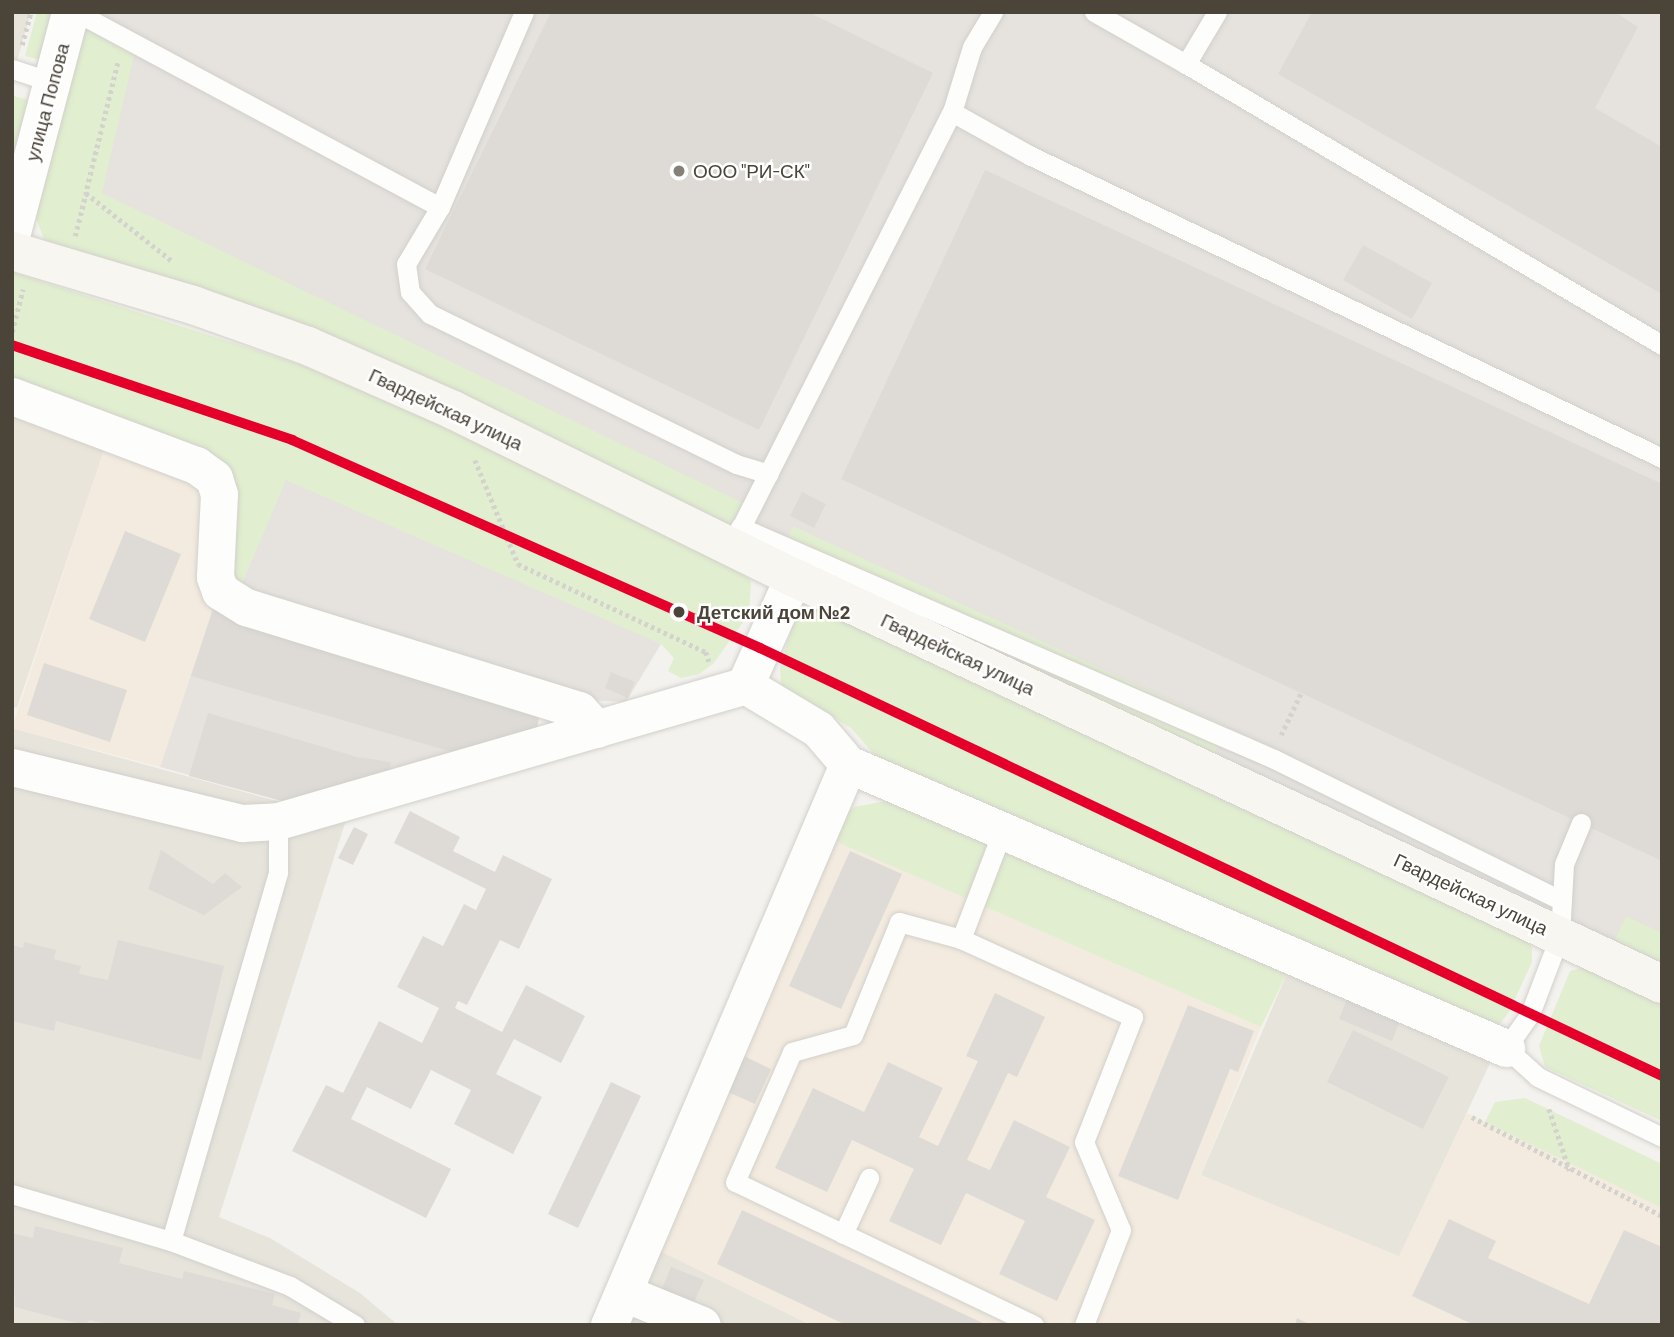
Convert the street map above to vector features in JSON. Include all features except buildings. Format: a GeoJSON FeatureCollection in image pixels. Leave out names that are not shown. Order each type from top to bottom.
{"type":"FeatureCollection","features":[{"type":"Feature","properties":{"kind":"street","name":"улица Попова"},"geometry":{"type":"LineString","coordinates":[[12,232],[70,12]]}},
{"type":"Feature","properties":{"kind":"street","name":"Гвардейская улица"},"geometry":{"type":"LineString","coordinates":[[12,251],[193,305],[308,346],[453,410],[736,537],[793,577],[1561,918],[1662,984]]}},
{"type":"Feature","properties":{"kind":"street"},"geometry":{"type":"LineString","coordinates":[[12,396],[196,465],[214,478],[219,494],[215,577],[220,591],[246,607],[579,710],[597,729]]}},
{"type":"Feature","properties":{"kind":"street"},"geometry":{"type":"LineString","coordinates":[[732,689],[793,577]]}},
{"type":"Feature","properties":{"kind":"street"},"geometry":{"type":"LineString","coordinates":[[12,767],[242,823],[278,821],[732,689],[818,729],[848,764],[1507,1048]]}},
{"type":"Feature","properties":{"kind":"street"},"geometry":{"type":"LineString","coordinates":[[702,1325],[617,1309],[848,764]]}},
{"type":"Feature","properties":{"kind":"lane"},"geometry":{"type":"LineString","coordinates":[[76,12],[440,207]]}},
{"type":"Feature","properties":{"kind":"lane"},"geometry":{"type":"LineString","coordinates":[[524,12],[440,207],[406,264],[410,292],[430,314],[736,464],[768,474]]}},
{"type":"Feature","properties":{"kind":"lane"},"geometry":{"type":"LineString","coordinates":[[993,12],[972,47],[952,112],[736,537],[1274,760],[1561,918]]}},
{"type":"Feature","properties":{"kind":"lane"},"geometry":{"type":"LineString","coordinates":[[1094,12],[1662,345]]}},
{"type":"Feature","properties":{"kind":"lane"},"geometry":{"type":"LineString","coordinates":[[1186,64],[1217,12]]}},
{"type":"Feature","properties":{"kind":"lane"},"geometry":{"type":"LineString","coordinates":[[12,69],[52,82]]}},
{"type":"Feature","properties":{"kind":"lane"},"geometry":{"type":"LineString","coordinates":[[952,112],[1029,155],[1662,458]]}},
{"type":"Feature","properties":{"kind":"lane"},"geometry":{"type":"LineString","coordinates":[[171,1241],[278,872],[278,821]]}},
{"type":"Feature","properties":{"kind":"lane"},"geometry":{"type":"LineString","coordinates":[[1581,823],[1564,864],[1561,918],[1530,1014],[1507,1048],[1538,1077],[1662,1137]]}},
{"type":"Feature","properties":{"kind":"lane"},"geometry":{"type":"LineString","coordinates":[[961,939],[1002,832]]}},
{"type":"Feature","properties":{"kind":"lane"},"geometry":{"type":"LineString","coordinates":[[1034,1325],[735,1182],[792,1052],[853,1035],[899,922],[961,939],[1133,1017],[1084,1142],[1121,1230],[1084,1325]]}},
{"type":"Feature","properties":{"kind":"lane"},"geometry":{"type":"LineString","coordinates":[[843,1234],[869,1178]]}},
{"type":"Feature","properties":{"kind":"lane"},"geometry":{"type":"LineString","coordinates":[[12,1194],[171,1241],[290,1286],[355,1325]]}},
{"type":"Feature","properties":{"kind":"path"},"geometry":{"type":"LineString","coordinates":[[74,240],[125,37]]}},
{"type":"Feature","properties":{"kind":"path"},"geometry":{"type":"LineString","coordinates":[[86,193],[181,268]]}},
{"type":"Feature","properties":{"kind":"path"},"geometry":{"type":"LineString","coordinates":[[473,457],[518,564],[706,652],[732,689]]}},
{"type":"Feature","properties":{"kind":"path"},"geometry":{"type":"LineString","coordinates":[[1278,743],[1301,693]]}},
{"type":"Feature","properties":{"kind":"path"},"geometry":{"type":"LineString","coordinates":[[1538,1077],[1570,1171]]}},
{"type":"Feature","properties":{"kind":"path"},"geometry":{"type":"LineString","coordinates":[[1472,1117],[1570,1171],[1662,1216]]}},
{"type":"Feature","properties":{"kind":"shaded area"},"geometry":{"type":"Polygon","coordinates":[[[12,12],[31,12],[12,79],[12,12]]]}},
{"type":"Feature","properties":{"kind":"shaded area"},"geometry":{"type":"Polygon","coordinates":[[[84,12],[1662,12],[1662,968],[36,218],[84,12]]]}},
{"type":"Feature","properties":{"kind":"shaded area"},"geometry":{"type":"Polygon","coordinates":[[[12,413],[106,444],[17,708],[12,706],[12,413]]]}},
{"type":"Feature","properties":{"kind":"shaded area"},"geometry":{"type":"Polygon","coordinates":[[[106,444],[204,483],[214,606],[160,767],[12,728],[106,444]]]}},
{"type":"Feature","properties":{"kind":"shaded area"},"geometry":{"type":"Polygon","coordinates":[[[286,480],[661,644],[626,702],[587,700],[241,586],[286,480]]]}},
{"type":"Feature","properties":{"kind":"shaded area"},"geometry":{"type":"Polygon","coordinates":[[[214,606],[540,710],[537,730],[290,803],[160,767],[214,606]]]}},
{"type":"Feature","properties":{"kind":"shaded area"},"geometry":{"type":"Polygon","coordinates":[[[1227,727],[1547,875],[1534,904],[1213,756],[1227,727]]]}},
{"type":"Feature","properties":{"kind":"shaded area"},"geometry":{"type":"Polygon","coordinates":[[[12,728],[346,820],[219,1217],[270,1238],[360,1293],[398,1325],[12,1325],[12,728]]]}},
{"type":"Feature","properties":{"kind":"shaded area"},"geometry":{"type":"Polygon","coordinates":[[[830,839],[1261,1027],[1201,1175],[1399,1256],[1467,1113],[1662,1208],[1662,1325],[811,1325],[656,1249],[830,839]]]}},
{"type":"Feature","properties":{"kind":"shaded area"},"geometry":{"type":"Polygon","coordinates":[[[1288,971],[1492,1059],[1399,1257],[1201,1175],[1288,971]]]}},
{"type":"Feature","properties":{"kind":"shaded area"},"geometry":{"type":"Polygon","coordinates":[[[656,1249],[811,1325],[623,1325],[656,1249]]]}},
{"type":"Feature","properties":{"kind":"green space"},"geometry":{"type":"Polygon","coordinates":[[[37,12],[62,12],[49,62],[25,56],[37,12]]]}},
{"type":"Feature","properties":{"kind":"green space"},"geometry":{"type":"Polygon","coordinates":[[[78,24],[135,51],[102,193],[745,504],[731,531],[47,247],[36,218],[78,24]]]}},
{"type":"Feature","properties":{"kind":"green space"},"geometry":{"type":"Polygon","coordinates":[[[14,96],[39,103],[12,204],[12,103],[14,96]]]}},
{"type":"Feature","properties":{"kind":"green space"},"geometry":{"type":"Polygon","coordinates":[[[12,272],[302,365],[472,436],[742,567],[751,582],[749,614],[713,664],[699,674],[681,678],[668,671],[674,658],[661,644],[241,586],[224,573],[232,494],[12,386],[12,272]]]}},
{"type":"Feature","properties":{"kind":"green space"},"geometry":{"type":"Polygon","coordinates":[[[793,526],[1227,727],[1213,756],[779,557],[793,526]]]}},
{"type":"Feature","properties":{"kind":"green space"},"geometry":{"type":"Polygon","coordinates":[[[819,606],[1527,940],[1532,948],[1532,962],[1509,1012],[1500,1024],[1476,1020],[887,769],[851,728],[781,685],[780,668],[792,627],[806,607],[819,606]]]}},
{"type":"Feature","properties":{"kind":"green space"},"geometry":{"type":"Polygon","coordinates":[[[902,798],[1288,971],[1261,1027],[830,839],[838,820],[854,807],[902,798]]]}},
{"type":"Feature","properties":{"kind":"green space"},"geometry":{"type":"Polygon","coordinates":[[[1626,916],[1662,933],[1662,968],[1613,944],[1626,916]]]}},
{"type":"Feature","properties":{"kind":"green space"},"geometry":{"type":"Polygon","coordinates":[[[1588,966],[1662,1001],[1662,1121],[1545,1067],[1539,1046],[1570,971],[1588,966]]]}},
{"type":"Feature","properties":{"kind":"green space"},"geometry":{"type":"Polygon","coordinates":[[[1525,1098],[1662,1164],[1662,1208],[1485,1122],[1495,1102],[1525,1098]]]}},
{"type":"Feature","properties":{"kind":"transit line"},"geometry":{"type":"LineString","coordinates":[[12,345],[292,440],[760,648],[1662,1076]]}},
{"type":"Feature","properties":{"kind":"place","name":"ООО \"РИ-СК\""},"geometry":{"type":"Point","coordinates":[679,171]}},
{"type":"Feature","properties":{"kind":"place","name":"Детский дом №2"},"geometry":{"type":"Point","coordinates":[679,612]}}]}
